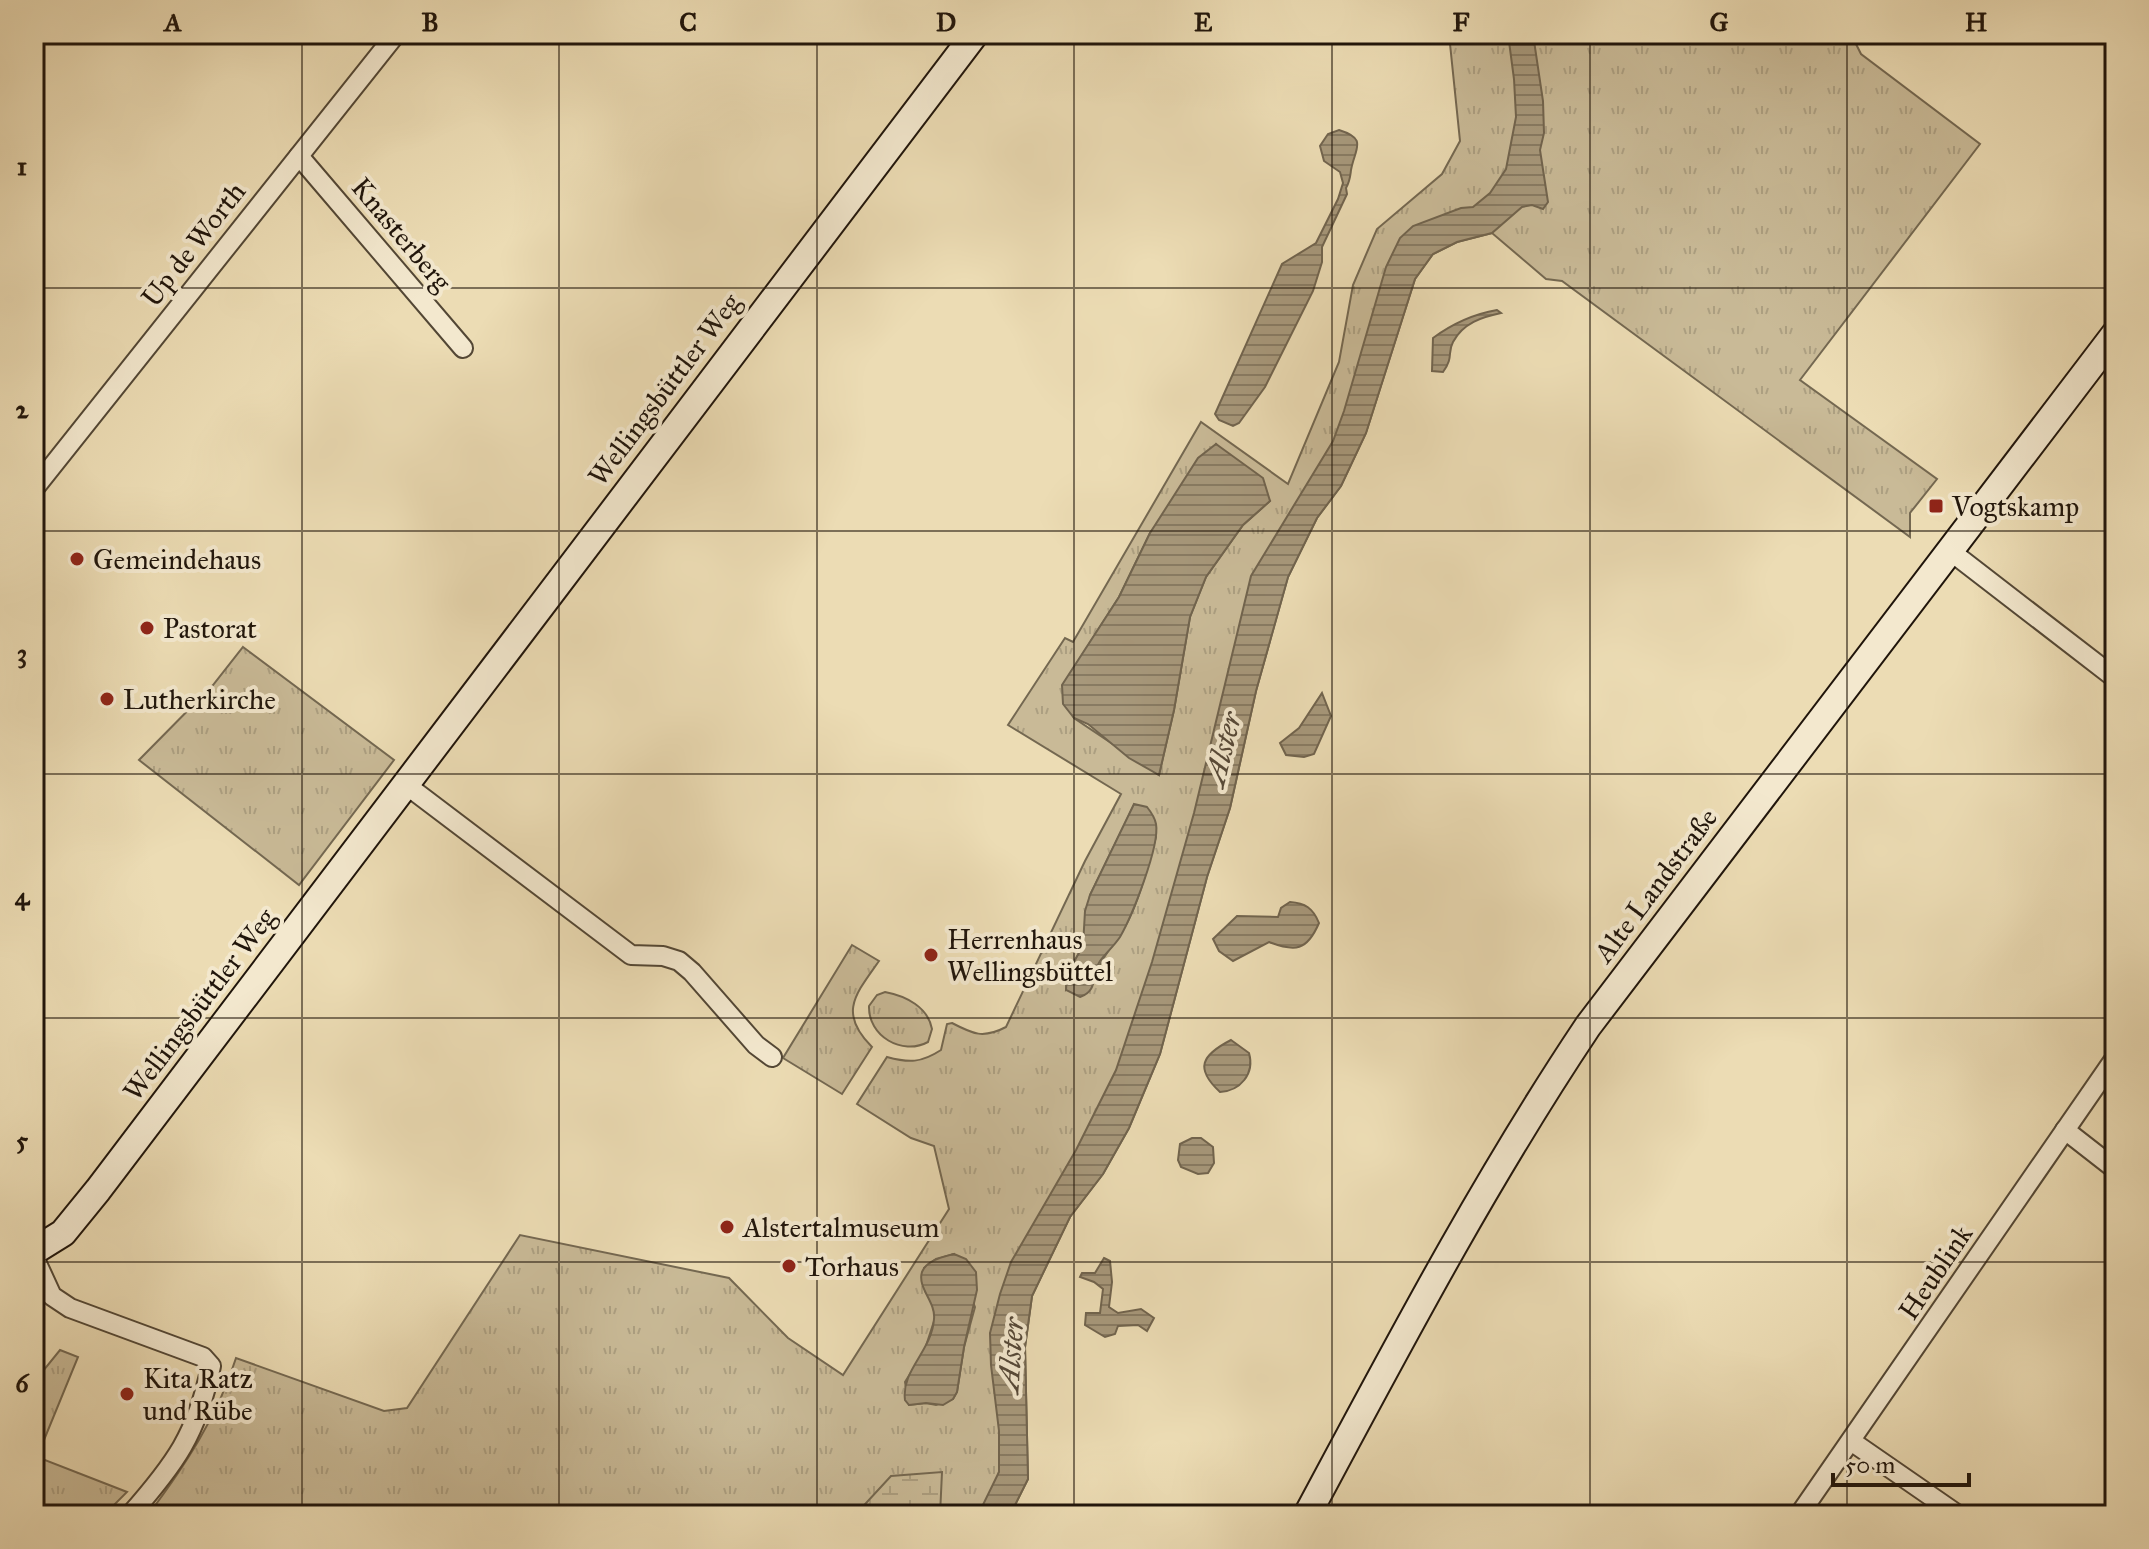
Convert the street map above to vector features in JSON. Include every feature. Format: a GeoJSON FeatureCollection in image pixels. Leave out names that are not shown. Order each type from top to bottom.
{"type":"FeatureCollection","features":[{"type":"Feature","properties":{"kind":"main road","name":"Wellingsbüttler Weg"},"geometry":{"type":"LineString","coordinates":[[34,1254],[63,1233],[252,989],[975,34]]}},
{"type":"Feature","properties":{"kind":"main road","name":"Alte Landstraße"},"geometry":{"type":"LineString","coordinates":[[1307,1515],[1484,1189],[1564,1061],[2115,334]]}},
{"type":"Feature","properties":{"kind":"street","name":"Up de Worth"},"geometry":{"type":"LineString","coordinates":[[34,489],[396,34]]}},
{"type":"Feature","properties":{"kind":"street","name":"Knasterberg"},"geometry":{"type":"LineString","coordinates":[[299,156],[463,348]]}},
{"type":"Feature","properties":{"kind":"street"},"geometry":{"type":"LineString","coordinates":[[1949,550],[2115,678]]}},
{"type":"Feature","properties":{"kind":"street"},"geometry":{"type":"LineString","coordinates":[[405,784],[631,955],[663,956],[679,961],[756,1045],[772,1057]]}},
{"type":"Feature","properties":{"kind":"street","name":"Heublink"},"geometry":{"type":"LineString","coordinates":[[1799,1515],[2115,1058]]}},
{"type":"Feature","properties":{"kind":"street"},"geometry":{"type":"LineString","coordinates":[[2065,1130],[2115,1169]]}},
{"type":"Feature","properties":{"kind":"street"},"geometry":{"type":"LineString","coordinates":[[34,1254],[52,1296],[70,1308],[203,1357],[211,1366],[203,1406],[183,1448],[130,1515]]}},
{"type":"Feature","properties":{"kind":"street"},"geometry":{"type":"LineString","coordinates":[[1851,1441],[1958,1515]]}},
{"type":"Feature","properties":{"kind":"green space"},"geometry":{"type":"Polygon","coordinates":[[[1449,34],[1851,34],[1861,54],[1980,144],[1800,380],[1937,479],[1910,513],[1910,537],[1562,281],[1546,279],[1492,233],[1457,242],[1433,254],[1415,279],[1366,433],[1341,486],[1317,518],[1288,577],[1256,691],[1230,808],[1207,877],[1160,1054],[1129,1128],[1103,1174],[1070,1217],[1032,1296],[1025,1347],[1028,1479],[1010,1515],[148,1515],[199,1440],[220,1400],[236,1358],[384,1411],[407,1408],[520,1235],[729,1278],[788,1338],[843,1375],[949,1209],[934,1146],[911,1138],[857,1104],[887,1057],[915,1061],[941,1050],[947,1024],[952,1023],[978,1034],[1006,1027],[1085,861],[1121,794],[1008,725],[1065,638],[1073,642],[1201,422],[1288,484],[1339,362],[1353,285],[1377,229],[1442,174],[1460,141],[1449,34]],[[1216,444],[1150,533],[1119,597],[1063,685],[1074,718],[1159,775],[1190,617],[1206,577],[1243,525],[1270,501],[1216,444]],[[1134,805],[1090,895],[1083,946],[1067,974],[1066,990],[1097,974],[1137,901],[1156,837],[1134,805]],[[954,1254],[936,1259],[924,1268],[925,1291],[933,1305],[935,1318],[924,1352],[905,1382],[909,1405],[936,1405],[953,1399],[975,1307],[954,1254]]]}},
{"type":"Feature","properties":{"kind":"green space"},"geometry":{"type":"Polygon","coordinates":[[[243,647],[394,760],[299,885],[139,760],[213,685],[243,647]]]}},
{"type":"Feature","properties":{"kind":"green space"},"geometry":{"type":"Polygon","coordinates":[[[852,945],[879,961],[857,994],[853,1014],[855,1024],[872,1047],[842,1094],[783,1058],[852,945]]]}},
{"type":"Feature","properties":{"kind":"green space"},"geometry":{"type":"Polygon","coordinates":[[[885,992],[901,996],[926,1014],[932,1029],[928,1042],[918,1046],[898,1045],[880,1034],[870,1017],[869,1006],[877,995],[885,992]]]}},
{"type":"Feature","properties":{"kind":"green space"},"geometry":{"type":"Polygon","coordinates":[[[60,1350],[78,1357],[37,1457],[127,1492],[104,1515],[34,1515],[34,1382],[60,1350]]]}},
{"type":"Feature","properties":{"kind":"green space"},"geometry":{"type":"Polygon","coordinates":[[[942,1472],[940,1515],[855,1515],[891,1476],[942,1472]]]}},
{"type":"Feature","properties":{"kind":"water","name":"Alster"},"geometry":{"type":"Polygon","coordinates":[[[1508,34],[1533,34],[1543,101],[1544,133],[1540,150],[1548,202],[1543,209],[1532,205],[1522,207],[1492,233],[1457,242],[1433,254],[1415,279],[1366,433],[1341,486],[1317,518],[1288,577],[1256,691],[1230,808],[1207,877],[1160,1054],[1129,1128],[1103,1174],[1070,1217],[1032,1296],[1025,1347],[1028,1479],[1010,1515],[978,1515],[999,1472],[999,1431],[990,1333],[1000,1294],[1011,1262],[1076,1150],[1116,1070],[1152,962],[1194,813],[1251,576],[1333,441],[1386,267],[1400,238],[1413,226],[1461,208],[1473,207],[1490,193],[1506,169],[1516,117],[1508,34]]]}},
{"type":"Feature","properties":{"kind":"water"},"geometry":{"type":"Polygon","coordinates":[[[1339,130],[1354,137],[1357,150],[1347,194],[1322,247],[1322,262],[1313,291],[1265,387],[1239,423],[1233,426],[1219,420],[1215,414],[1282,264],[1316,243],[1338,199],[1343,183],[1340,172],[1324,161],[1320,146],[1328,134],[1339,130]]]}},
{"type":"Feature","properties":{"kind":"water"},"geometry":{"type":"Polygon","coordinates":[[[1497,310],[1501,313],[1480,319],[1462,330],[1453,342],[1443,372],[1432,371],[1433,338],[1464,320],[1497,310]]]}},
{"type":"Feature","properties":{"kind":"water"},"geometry":{"type":"Polygon","coordinates":[[[1216,444],[1263,478],[1270,501],[1243,525],[1206,577],[1190,617],[1159,775],[1129,758],[1088,724],[1074,718],[1063,704],[1062,685],[1119,597],[1150,533],[1198,458],[1216,444]]]}},
{"type":"Feature","properties":{"kind":"water"},"geometry":{"type":"Polygon","coordinates":[[[1322,693],[1331,716],[1314,754],[1304,757],[1286,755],[1280,743],[1299,728],[1322,693]]]}},
{"type":"Feature","properties":{"kind":"water"},"geometry":{"type":"Polygon","coordinates":[[[1134,804],[1147,807],[1155,822],[1156,834],[1150,864],[1120,937],[1097,966],[1090,990],[1080,997],[1066,990],[1067,974],[1083,946],[1085,911],[1090,895],[1134,804]]]}},
{"type":"Feature","properties":{"kind":"water"},"geometry":{"type":"Polygon","coordinates":[[[1290,902],[1308,907],[1319,923],[1305,944],[1293,948],[1269,942],[1233,961],[1219,951],[1213,939],[1237,916],[1278,917],[1281,908],[1290,902]]]}},
{"type":"Feature","properties":{"kind":"water"},"geometry":{"type":"Polygon","coordinates":[[[1231,1040],[1249,1053],[1250,1068],[1240,1085],[1220,1092],[1207,1076],[1205,1063],[1213,1051],[1231,1040]]]}},
{"type":"Feature","properties":{"kind":"water"},"geometry":{"type":"Polygon","coordinates":[[[1192,1138],[1201,1138],[1213,1147],[1214,1163],[1208,1173],[1198,1174],[1181,1167],[1178,1160],[1180,1144],[1192,1138]]]}},
{"type":"Feature","properties":{"kind":"water"},"geometry":{"type":"Polygon","coordinates":[[[954,1254],[966,1259],[976,1272],[977,1290],[957,1392],[953,1399],[943,1405],[909,1405],[905,1400],[905,1389],[928,1341],[934,1319],[922,1284],[922,1272],[931,1262],[954,1254]]]}},
{"type":"Feature","properties":{"kind":"water"},"geometry":{"type":"Polygon","coordinates":[[[1104,1258],[1110,1261],[1112,1282],[1109,1307],[1118,1313],[1141,1309],[1154,1318],[1147,1331],[1138,1325],[1118,1326],[1115,1334],[1105,1337],[1085,1325],[1086,1313],[1100,1313],[1103,1289],[1080,1277],[1082,1273],[1095,1273],[1104,1258]]]}},
{"type":"Feature","properties":{"kind":"place","name":"Vogtskamp"},"geometry":{"type":"Point","coordinates":[1936,506]}},
{"type":"Feature","properties":{"kind":"place","name":"Gemeindehaus"},"geometry":{"type":"Point","coordinates":[77,559]}},
{"type":"Feature","properties":{"kind":"place","name":"Pastorat"},"geometry":{"type":"Point","coordinates":[147,628]}},
{"type":"Feature","properties":{"kind":"place","name":"Lutherkirche"},"geometry":{"type":"Point","coordinates":[107,699]}},
{"type":"Feature","properties":{"kind":"place","name":"Herrenhaus Wellingsbüttel"},"geometry":{"type":"Point","coordinates":[931,955]}},
{"type":"Feature","properties":{"kind":"place","name":"Alstertalmuseum"},"geometry":{"type":"Point","coordinates":[727,1227]}},
{"type":"Feature","properties":{"kind":"place","name":"Torhaus"},"geometry":{"type":"Point","coordinates":[789,1266]}},
{"type":"Feature","properties":{"kind":"place","name":"Kita Ratz und Rübe"},"geometry":{"type":"Point","coordinates":[127,1394]}}]}
